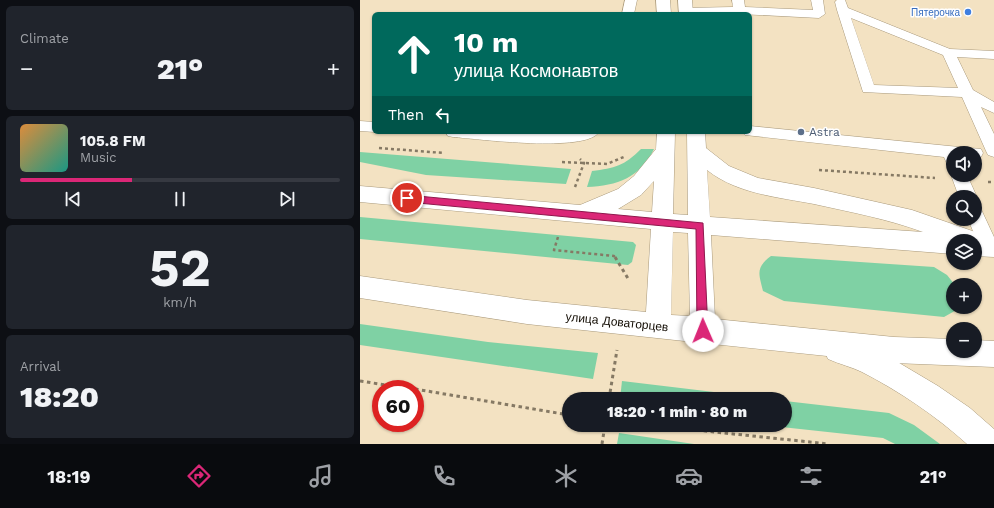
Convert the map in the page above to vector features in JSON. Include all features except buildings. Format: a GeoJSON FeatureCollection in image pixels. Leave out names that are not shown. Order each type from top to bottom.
{"type":"FeatureCollection","features":[{"type":"Feature","properties":{"kind":"main road"},"geometry":{"type":"LineString","coordinates":[[664,0],[664,12]]}},
{"type":"Feature","properties":{"kind":"main road"},"geometry":{"type":"LineString","coordinates":[[573,214],[617,202],[633,191],[647,178],[666,141]]}},
{"type":"Feature","properties":{"kind":"main road"},"geometry":{"type":"LineString","coordinates":[[658,326],[666,141]]}},
{"type":"Feature","properties":{"kind":"main road"},"geometry":{"type":"LineString","coordinates":[[696,142],[703,331]]}},
{"type":"Feature","properties":{"kind":"main road"},"geometry":{"type":"LineString","coordinates":[[696,142],[722,171],[755,185],[814,196],[912,220],[983,247]]}},
{"type":"Feature","properties":{"kind":"main road"},"geometry":{"type":"LineString","coordinates":[[360,194],[663,222],[946,243]]}},
{"type":"Feature","properties":{"kind":"main road","name":"улица Доваторцев"},"geometry":{"type":"LineString","coordinates":[[360,286],[527,312],[703,331],[894,350],[994,354]]}},
{"type":"Feature","properties":{"kind":"main road"},"geometry":{"type":"LineString","coordinates":[[813,342],[870,361],[928,396],[960,418],[989,444]]}},
{"type":"Feature","properties":{"kind":"lane"},"geometry":{"type":"LineString","coordinates":[[628,12],[631,0]]}},
{"type":"Feature","properties":{"kind":"lane"},"geometry":{"type":"LineString","coordinates":[[686,9],[739,5],[819,14],[816,0]]}},
{"type":"Feature","properties":{"kind":"lane"},"geometry":{"type":"LineString","coordinates":[[842,5],[948,53],[994,55]]}},
{"type":"Feature","properties":{"kind":"lane"},"geometry":{"type":"LineString","coordinates":[[842,5],[868,89],[968,93],[994,108]]}},
{"type":"Feature","properties":{"kind":"lane"},"geometry":{"type":"LineString","coordinates":[[948,53],[994,151]]}},
{"type":"Feature","properties":{"kind":"lane"},"geometry":{"type":"LineString","coordinates":[[360,126],[372,127]]}},
{"type":"Feature","properties":{"kind":"lane"},"geometry":{"type":"LineString","coordinates":[[752,131],[946,155]]}},
{"type":"Feature","properties":{"kind":"lane"},"geometry":{"type":"LineString","coordinates":[[484,134],[563,139],[587,136],[589,134]]}},
{"type":"Feature","properties":{"kind":"lane"},"geometry":{"type":"LineString","coordinates":[[982,153],[994,154]]}},
{"type":"Feature","properties":{"kind":"lane"},"geometry":{"type":"LineString","coordinates":[[978,226],[983,247]]}},
{"type":"Feature","properties":{"kind":"path"},"geometry":{"type":"LineString","coordinates":[[563,139],[584,163],[573,214],[554,250],[614,256],[629,280],[610,392]]}},
{"type":"Feature","properties":{"kind":"path"},"geometry":{"type":"LineString","coordinates":[[813,169],[946,176]]}},
{"type":"Feature","properties":{"kind":"path"},"geometry":{"type":"LineString","coordinates":[[982,180],[994,182]]}},
{"type":"Feature","properties":{"kind":"path"},"geometry":{"type":"LineString","coordinates":[[360,380],[372,382]]}},
{"type":"Feature","properties":{"kind":"path"},"geometry":{"type":"LineString","coordinates":[[424,391],[562,413]]}},
{"type":"Feature","properties":{"kind":"path"},"geometry":{"type":"LineString","coordinates":[[602,444],[604,432]]}},
{"type":"Feature","properties":{"kind":"path"},"geometry":{"type":"LineString","coordinates":[[715,432],[829,444]]}},
{"type":"Feature","properties":{"kind":"green space"},"geometry":{"type":"Polygon","coordinates":[[[641,149],[654,149],[649,159],[635,173],[618,182],[608,185],[587,187],[592,171],[607,169],[624,163],[641,149]]]}},
{"type":"Feature","properties":{"kind":"green space"},"geometry":{"type":"Polygon","coordinates":[[[360,152],[571,169],[566,184],[426,175],[360,162],[360,152]]]}},
{"type":"Feature","properties":{"kind":"green space"},"geometry":{"type":"Polygon","coordinates":[[[360,217],[633,242],[636,245],[632,262],[628,265],[360,239],[360,217]]]}},
{"type":"Feature","properties":{"kind":"green space"},"geometry":{"type":"Polygon","coordinates":[[[771,256],[934,267],[949,278],[946,278],[946,314],[949,314],[944,317],[784,301],[763,291],[760,280],[760,268],[771,256]]]}},
{"type":"Feature","properties":{"kind":"green space"},"geometry":{"type":"Polygon","coordinates":[[[360,324],[488,342],[598,353],[593,379],[360,345],[360,324]]]}},
{"type":"Feature","properties":{"kind":"green space"},"geometry":{"type":"Polygon","coordinates":[[[622,381],[714,392],[621,392],[622,381]]]}},
{"type":"Feature","properties":{"kind":"green space"},"geometry":{"type":"Polygon","coordinates":[[[792,402],[889,413],[914,425],[940,444],[895,444],[883,438],[792,428],[792,402]]]}},
{"type":"Feature","properties":{"kind":"green space"},"geometry":{"type":"Polygon","coordinates":[[[619,433],[694,444],[617,444],[619,433]]]}},
{"type":"Feature","properties":{"kind":"place","name":"Пятерочка"},"geometry":{"type":"Point","coordinates":[968,12]}},
{"type":"Feature","properties":{"kind":"place","name":"Astra"},"geometry":{"type":"Point","coordinates":[801,132]}},
{"type":"Feature","properties":{"kind":"route"},"geometry":{"type":"LineString","coordinates":[[407,198],[700,225],[703,331]]}}]}
